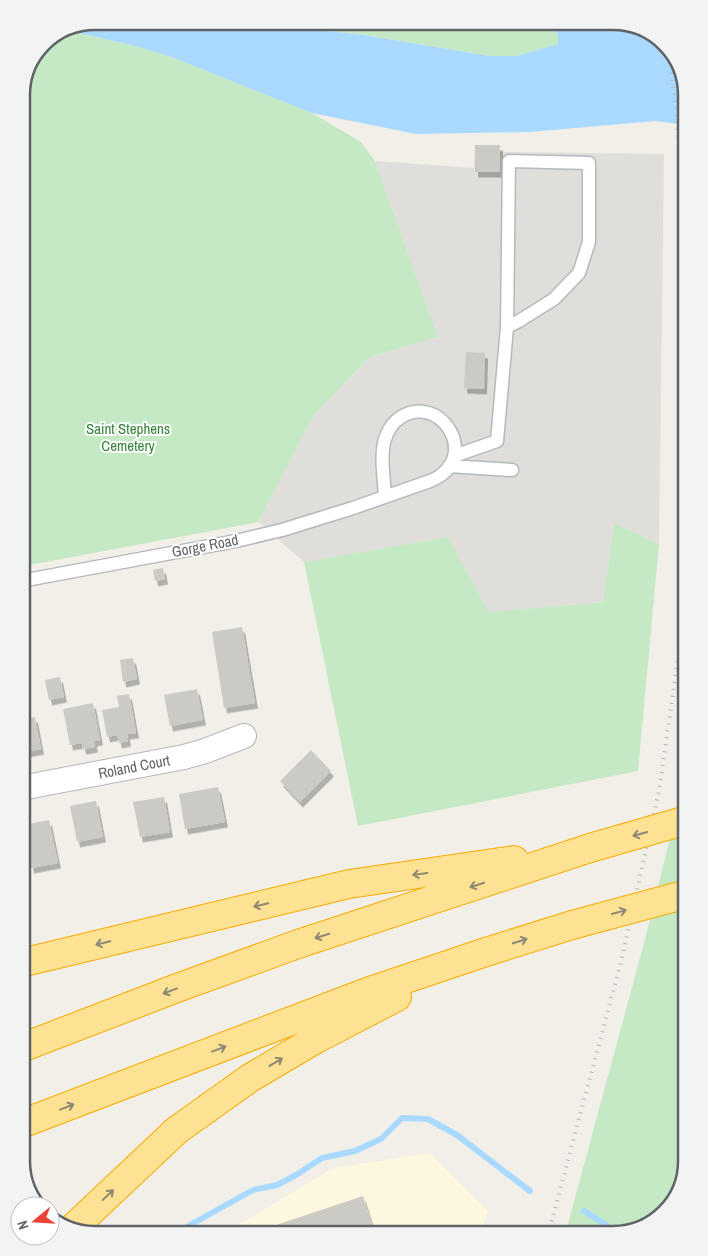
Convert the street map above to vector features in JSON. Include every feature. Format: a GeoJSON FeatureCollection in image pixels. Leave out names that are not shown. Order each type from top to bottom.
{"type":"FeatureCollection","features":[{"type":"Feature","properties":{"kind":"highway"},"geometry":{"type":"LineString","coordinates":[[30,1045],[298,944],[590,848],[678,823]]}},
{"type":"Feature","properties":{"kind":"highway"},"geometry":{"type":"LineString","coordinates":[[30,961],[349,884],[590,848]]}},
{"type":"Feature","properties":{"kind":"highway"},"geometry":{"type":"LineString","coordinates":[[30,1121],[358,996],[572,925],[678,896]]}},
{"type":"Feature","properties":{"kind":"highway"},"geometry":{"type":"LineString","coordinates":[[77,1224],[177,1130],[250,1078],[316,1039],[486,952]]}},
{"type":"Feature","properties":{"kind":"street","name":"Roland Court"},"geometry":{"type":"LineString","coordinates":[[30,786],[184,757],[205,752],[244,736]]}},
{"type":"Feature","properties":{"kind":"lane"},"geometry":{"type":"LineString","coordinates":[[509,161],[589,163],[589,242],[579,272],[554,299],[507,327],[509,161]]}},
{"type":"Feature","properties":{"kind":"lane","name":"Gorge Road"},"geometry":{"type":"LineString","coordinates":[[30,579],[227,543],[282,530],[430,481],[441,475],[452,461],[497,441],[507,327]]}},
{"type":"Feature","properties":{"kind":"lane"},"geometry":{"type":"LineString","coordinates":[[385,496],[384,440],[389,428],[396,420],[406,414],[417,411],[428,412],[447,424],[455,444],[452,461],[512,470]]}},
{"type":"Feature","properties":{"kind":"shaded area"},"geometry":{"type":"Polygon","coordinates":[[[475,145],[500,145],[500,152],[664,154],[659,544],[614,523],[603,602],[489,612],[448,537],[304,562],[258,522],[314,415],[370,357],[438,337],[375,161],[474,168],[475,145]]]}},
{"type":"Feature","properties":{"kind":"shaded area"},"geometry":{"type":"Polygon","coordinates":[[[430,1153],[488,1211],[483,1226],[237,1226],[333,1168],[430,1153]]]}},
{"type":"Feature","properties":{"kind":"green space"},"geometry":{"type":"Polygon","coordinates":[[[319,30],[553,30],[558,34],[558,44],[517,56],[490,56],[364,35],[319,30]]]}},
{"type":"Feature","properties":{"kind":"green space","name":"Saint Stephens Cemetery"},"geometry":{"type":"Polygon","coordinates":[[[74,33],[139,47],[174,58],[312,113],[361,142],[375,161],[438,337],[370,357],[314,415],[258,522],[30,565],[30,91],[32,78],[43,55],[52,46],[74,33]]]}},
{"type":"Feature","properties":{"kind":"green space"},"geometry":{"type":"Polygon","coordinates":[[[614,523],[659,544],[638,771],[358,826],[304,562],[448,537],[489,612],[603,602],[614,523]]]}},
{"type":"Feature","properties":{"kind":"green space"},"geometry":{"type":"Polygon","coordinates":[[[678,805],[678,1161],[675,1182],[667,1197],[656,1210],[634,1223],[613,1226],[567,1226],[648,928],[678,805]]]}},
{"type":"Feature","properties":{"kind":"water"},"geometry":{"type":"Polygon","coordinates":[[[95,30],[319,30],[364,35],[490,56],[517,56],[558,44],[558,34],[553,30],[626,31],[642,37],[656,46],[671,66],[677,82],[678,124],[655,121],[530,132],[416,134],[312,113],[174,58],[139,47],[77,32],[95,30]]]}},
{"type":"Feature","properties":{"kind":"building"},"geometry":{"type":"Polygon","coordinates":[[[475,145],[500,145],[500,172],[475,172],[475,145]]]}},
{"type":"Feature","properties":{"kind":"building"},"geometry":{"type":"Polygon","coordinates":[[[466,352],[485,353],[484,389],[464,388],[466,352]]]}},
{"type":"Feature","properties":{"kind":"building"},"geometry":{"type":"Polygon","coordinates":[[[163,568],[165,579],[155,581],[153,570],[163,568]]]}},
{"type":"Feature","properties":{"kind":"building"},"geometry":{"type":"Polygon","coordinates":[[[242,627],[255,703],[224,708],[212,632],[242,627]]]}},
{"type":"Feature","properties":{"kind":"building"},"geometry":{"type":"Polygon","coordinates":[[[133,658],[137,679],[123,682],[120,660],[133,658]]]}},
{"type":"Feature","properties":{"kind":"building"},"geometry":{"type":"Polygon","coordinates":[[[60,677],[64,697],[49,700],[45,680],[60,677]]]}},
{"type":"Feature","properties":{"kind":"building"},"geometry":{"type":"Polygon","coordinates":[[[197,689],[203,720],[170,726],[164,695],[197,689]]]}},
{"type":"Feature","properties":{"kind":"building"},"geometry":{"type":"Polygon","coordinates":[[[129,694],[136,733],[127,734],[128,741],[119,743],[117,735],[107,737],[102,710],[119,707],[117,696],[129,694]]]}},
{"type":"Feature","properties":{"kind":"building"},"geometry":{"type":"Polygon","coordinates":[[[93,703],[100,740],[94,741],[95,747],[83,749],[82,743],[70,745],[63,709],[93,703]]]}},
{"type":"Feature","properties":{"kind":"building"},"geometry":{"type":"Polygon","coordinates":[[[35,717],[41,749],[30,751],[30,718],[35,717]]]}},
{"type":"Feature","properties":{"kind":"building"},"geometry":{"type":"Polygon","coordinates":[[[311,750],[331,771],[300,802],[280,781],[311,750]]]}},
{"type":"Feature","properties":{"kind":"building"},"geometry":{"type":"Polygon","coordinates":[[[218,787],[225,822],[185,829],[179,794],[218,787]]]}},
{"type":"Feature","properties":{"kind":"building"},"geometry":{"type":"Polygon","coordinates":[[[164,797],[170,832],[140,837],[133,802],[164,797]]]}},
{"type":"Feature","properties":{"kind":"building"},"geometry":{"type":"Polygon","coordinates":[[[96,801],[103,837],[77,842],[70,806],[96,801]]]}},
{"type":"Feature","properties":{"kind":"building"},"geometry":{"type":"Polygon","coordinates":[[[49,820],[58,863],[31,868],[30,824],[49,820]]]}},
{"type":"Feature","properties":{"kind":"building"},"geometry":{"type":"Polygon","coordinates":[[[363,1196],[372,1226],[273,1226],[363,1196]]]}},
{"type":"Feature","properties":{"kind":"waterway"},"geometry":{"type":"LineString","coordinates":[[188,1226],[253,1190],[277,1185],[322,1158],[355,1151],[381,1139],[402,1118],[428,1119],[457,1135],[530,1191]]}},
{"type":"Feature","properties":{"kind":"waterway"},"geometry":{"type":"LineString","coordinates":[[584,1211],[608,1226]]}},
{"type":"Feature","properties":{"kind":"railway"},"geometry":{"type":"LineString","coordinates":[[671,67],[678,134]]}},
{"type":"Feature","properties":{"kind":"railway"},"geometry":{"type":"LineString","coordinates":[[550,1226],[621,962],[659,791],[678,659]]}}]}
